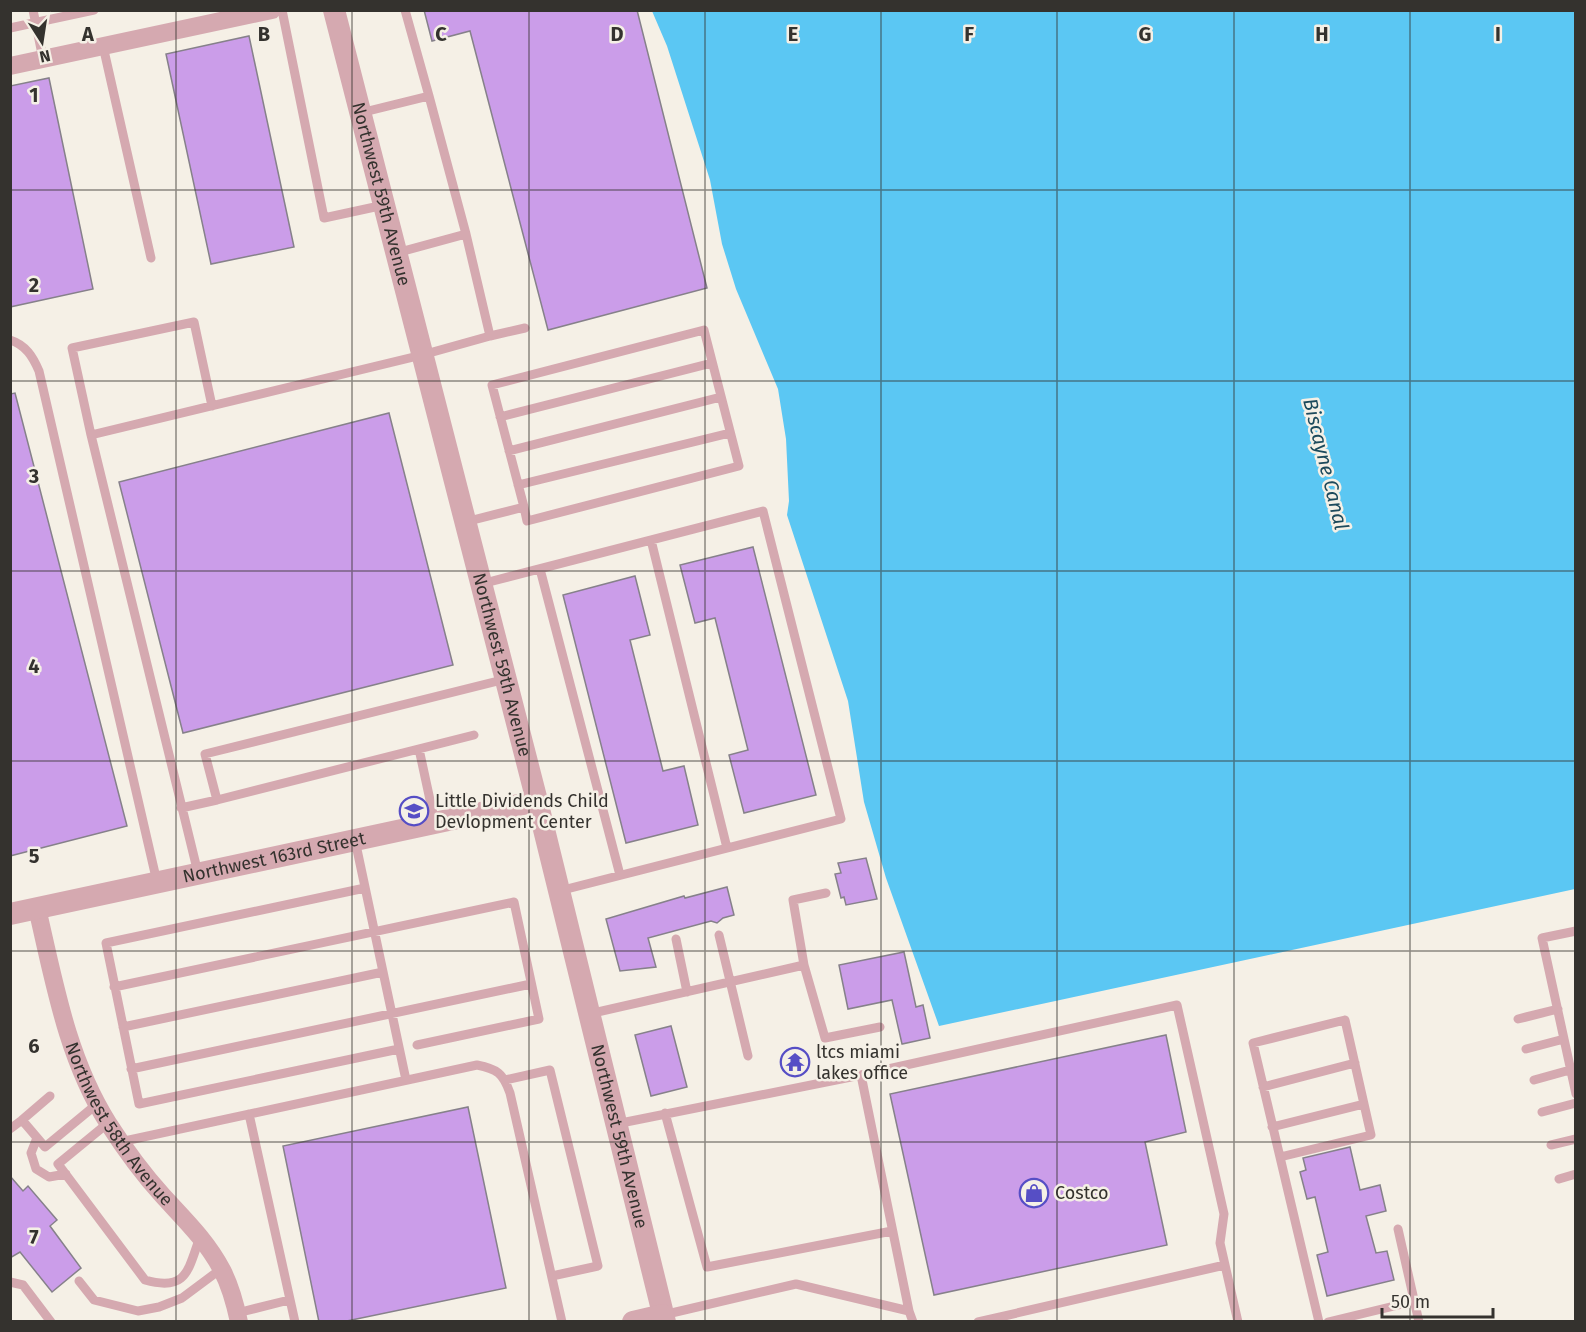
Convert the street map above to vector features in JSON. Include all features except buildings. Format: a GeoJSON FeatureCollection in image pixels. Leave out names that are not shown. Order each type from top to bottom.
{"type":"FeatureCollection","features":[{"type":"Feature","properties":{"kind":"street"},"geometry":{"type":"LineString","coordinates":[[10,66],[272,10]]}},
{"type":"Feature","properties":{"kind":"street","name":"Northwest 59th Avenue"},"geometry":{"type":"LineString","coordinates":[[334,10],[506,678],[664,1318]]}},
{"type":"Feature","properties":{"kind":"street","name":"Northwest 163rd Street"},"geometry":{"type":"LineString","coordinates":[[10,914],[537,801]]}},
{"type":"Feature","properties":{"kind":"street","name":"Northwest 58th Avenue"},"geometry":{"type":"LineString","coordinates":[[38,908],[60,1004],[76,1058],[97,1104],[120,1142],[161,1194],[200,1237],[221,1269],[235,1300],[238,1317]]}},
{"type":"Feature","properties":{"kind":"street"},"geometry":{"type":"LineString","coordinates":[[633,1322],[664,1318]]}},
{"type":"Feature","properties":{"kind":"lane"},"geometry":{"type":"LineString","coordinates":[[33,10],[43,59]]}},
{"type":"Feature","properties":{"kind":"lane"},"geometry":{"type":"LineString","coordinates":[[10,28],[94,10]]}},
{"type":"Feature","properties":{"kind":"lane"},"geometry":{"type":"LineString","coordinates":[[282,10],[324,218],[384,205]]}},
{"type":"Feature","properties":{"kind":"lane"},"geometry":{"type":"LineString","coordinates":[[405,10],[466,234],[490,336]]}},
{"type":"Feature","properties":{"kind":"lane"},"geometry":{"type":"LineString","coordinates":[[103,46],[151,258]]}},
{"type":"Feature","properties":{"kind":"lane"},"geometry":{"type":"LineString","coordinates":[[360,113],[429,96]]}},
{"type":"Feature","properties":{"kind":"lane"},"geometry":{"type":"LineString","coordinates":[[396,253],[466,234]]}},
{"type":"Feature","properties":{"kind":"lane"},"geometry":{"type":"LineString","coordinates":[[198,873],[91,435],[72,348],[194,322],[212,406]]}},
{"type":"Feature","properties":{"kind":"lane"},"geometry":{"type":"LineString","coordinates":[[91,435],[525,328]]}},
{"type":"Feature","properties":{"kind":"lane"},"geometry":{"type":"LineString","coordinates":[[704,330],[712,363],[739,466],[527,521],[492,385],[704,330]]}},
{"type":"Feature","properties":{"kind":"lane"},"geometry":{"type":"LineString","coordinates":[[10,340],[27,349],[39,371],[157,882]]}},
{"type":"Feature","properties":{"kind":"lane"},"geometry":{"type":"LineString","coordinates":[[500,417],[712,363]]}},
{"type":"Feature","properties":{"kind":"lane"},"geometry":{"type":"LineString","coordinates":[[509,451],[721,397]]}},
{"type":"Feature","properties":{"kind":"lane"},"geometry":{"type":"LineString","coordinates":[[518,485],[730,433]]}},
{"type":"Feature","properties":{"kind":"lane"},"geometry":{"type":"LineString","coordinates":[[465,522],[524,507]]}},
{"type":"Feature","properties":{"kind":"lane"},"geometry":{"type":"LineString","coordinates":[[481,584],[763,511],[841,819],[559,891]]}},
{"type":"Feature","properties":{"kind":"lane"},"geometry":{"type":"LineString","coordinates":[[651,540],[727,848]]}},
{"type":"Feature","properties":{"kind":"lane"},"geometry":{"type":"LineString","coordinates":[[540,569],[620,875]]}},
{"type":"Feature","properties":{"kind":"lane"},"geometry":{"type":"LineString","coordinates":[[217,800],[205,754],[506,678]]}},
{"type":"Feature","properties":{"kind":"lane"},"geometry":{"type":"LineString","coordinates":[[181,808],[474,735]]}},
{"type":"Feature","properties":{"kind":"lane"},"geometry":{"type":"LineString","coordinates":[[419,749],[435,823]]}},
{"type":"Feature","properties":{"kind":"lane"},"geometry":{"type":"LineString","coordinates":[[355,840],[406,1080]]}},
{"type":"Feature","properties":{"kind":"lane"},"geometry":{"type":"LineString","coordinates":[[365,888],[106,943],[138,1104],[399,1049]]}},
{"type":"Feature","properties":{"kind":"lane"},"geometry":{"type":"LineString","coordinates":[[826,893],[793,900],[804,965],[825,1038],[880,1027]]}},
{"type":"Feature","properties":{"kind":"lane"},"geometry":{"type":"LineString","coordinates":[[114,987],[514,902],[539,1019],[417,1045]]}},
{"type":"Feature","properties":{"kind":"lane"},"geometry":{"type":"LineString","coordinates":[[1575,931],[1542,938],[1564,1039],[1571,1050],[1570,1070],[1575,1095]]}},
{"type":"Feature","properties":{"kind":"lane"},"geometry":{"type":"LineString","coordinates":[[719,935],[748,1056]]}},
{"type":"Feature","properties":{"kind":"lane"},"geometry":{"type":"LineString","coordinates":[[676,939],[687,992]]}},
{"type":"Feature","properties":{"kind":"lane"},"geometry":{"type":"LineString","coordinates":[[589,1014],[804,965]]}},
{"type":"Feature","properties":{"kind":"lane"},"geometry":{"type":"LineString","coordinates":[[123,1027],[383,972]]}},
{"type":"Feature","properties":{"kind":"lane"},"geometry":{"type":"LineString","coordinates":[[131,1069],[531,984]]}},
{"type":"Feature","properties":{"kind":"lane"},"geometry":{"type":"LineString","coordinates":[[616,1124],[861,1075],[1178,1005],[1224,1215],[1220,1243],[1238,1322]]}},
{"type":"Feature","properties":{"kind":"lane"},"geometry":{"type":"LineString","coordinates":[[1518,1019],[1558,1009]]}},
{"type":"Feature","properties":{"kind":"lane"},"geometry":{"type":"LineString","coordinates":[[1280,1157],[1371,1135],[1345,1020],[1253,1043],[1319,1322]]}},
{"type":"Feature","properties":{"kind":"lane"},"geometry":{"type":"LineString","coordinates":[[1526,1049],[1564,1039]]}},
{"type":"Feature","properties":{"kind":"lane"},"geometry":{"type":"LineString","coordinates":[[1263,1087],[1355,1063]]}},
{"type":"Feature","properties":{"kind":"lane"},"geometry":{"type":"LineString","coordinates":[[120,1142],[477,1065],[494,1068],[505,1080],[510,1093],[562,1322]]}},
{"type":"Feature","properties":{"kind":"lane"},"geometry":{"type":"LineString","coordinates":[[505,1080],[550,1070],[598,1266],[552,1276]]}},
{"type":"Feature","properties":{"kind":"lane"},"geometry":{"type":"LineString","coordinates":[[1534,1080],[1570,1070]]}},
{"type":"Feature","properties":{"kind":"lane"},"geometry":{"type":"LineString","coordinates":[[861,1075],[892,1231],[913,1322]]}},
{"type":"Feature","properties":{"kind":"lane"},"geometry":{"type":"LineString","coordinates":[[10,1129],[50,1096]]}},
{"type":"Feature","properties":{"kind":"lane"},"geometry":{"type":"LineString","coordinates":[[1542,1112],[1575,1103]]}},
{"type":"Feature","properties":{"kind":"lane"},"geometry":{"type":"LineString","coordinates":[[45,1147],[97,1104]]}},
{"type":"Feature","properties":{"kind":"lane"},"geometry":{"type":"LineString","coordinates":[[1272,1127],[1364,1104]]}},
{"type":"Feature","properties":{"kind":"lane"},"geometry":{"type":"LineString","coordinates":[[665,1113],[707,1267],[892,1231]]}},
{"type":"Feature","properties":{"kind":"lane"},"geometry":{"type":"LineString","coordinates":[[249,1114],[295,1322]]}},
{"type":"Feature","properties":{"kind":"lane"},"geometry":{"type":"LineString","coordinates":[[22,1120],[146,1280],[160,1284],[174,1283],[186,1275],[200,1237]]}},
{"type":"Feature","properties":{"kind":"lane"},"geometry":{"type":"LineString","coordinates":[[58,1164],[108,1123]]}},
{"type":"Feature","properties":{"kind":"lane"},"geometry":{"type":"LineString","coordinates":[[38,1138],[31,1153],[36,1169],[50,1177],[66,1174]]}},
{"type":"Feature","properties":{"kind":"lane"},"geometry":{"type":"LineString","coordinates":[[1551,1145],[1575,1139]]}},
{"type":"Feature","properties":{"kind":"lane"},"geometry":{"type":"LineString","coordinates":[[1560,1179],[1575,1174]]}},
{"type":"Feature","properties":{"kind":"lane"},"geometry":{"type":"LineString","coordinates":[[1398,1229],[1419,1322]]}},
{"type":"Feature","properties":{"kind":"lane"},"geometry":{"type":"LineString","coordinates":[[983,1321],[1225,1265]]}},
{"type":"Feature","properties":{"kind":"lane"},"geometry":{"type":"LineString","coordinates":[[79,1281],[94,1300],[138,1311],[182,1299],[221,1269]]}},
{"type":"Feature","properties":{"kind":"lane"},"geometry":{"type":"LineString","coordinates":[[10,1282],[23,1285],[51,1322]]}},
{"type":"Feature","properties":{"kind":"lane"},"geometry":{"type":"LineString","coordinates":[[664,1318],[796,1284],[909,1311]]}},
{"type":"Feature","properties":{"kind":"lane"},"geometry":{"type":"LineString","coordinates":[[238,1317],[290,1300]]}},
{"type":"Feature","properties":{"kind":"lane"},"geometry":{"type":"LineString","coordinates":[[1328,1322],[1415,1301]]}},
{"type":"Feature","properties":{"kind":"water","name":"Biscayne Canal"},"geometry":{"type":"Polygon","coordinates":[[[652,11],[1575,11],[1575,889],[939,1026],[886,878],[864,802],[848,701],[787,515],[789,501],[786,439],[778,389],[736,289],[722,244],[710,180],[667,46],[652,11]]]}},
{"type":"Feature","properties":{"kind":"place","name":"Little Dividends Child Devlopment Center"},"geometry":{"type":"Point","coordinates":[414,811]}},
{"type":"Feature","properties":{"kind":"place","name":"ltcs miami lakes office"},"geometry":{"type":"Point","coordinates":[795,1062]}},
{"type":"Feature","properties":{"kind":"place","name":"Costco"},"geometry":{"type":"Point","coordinates":[1034,1193]}}]}
